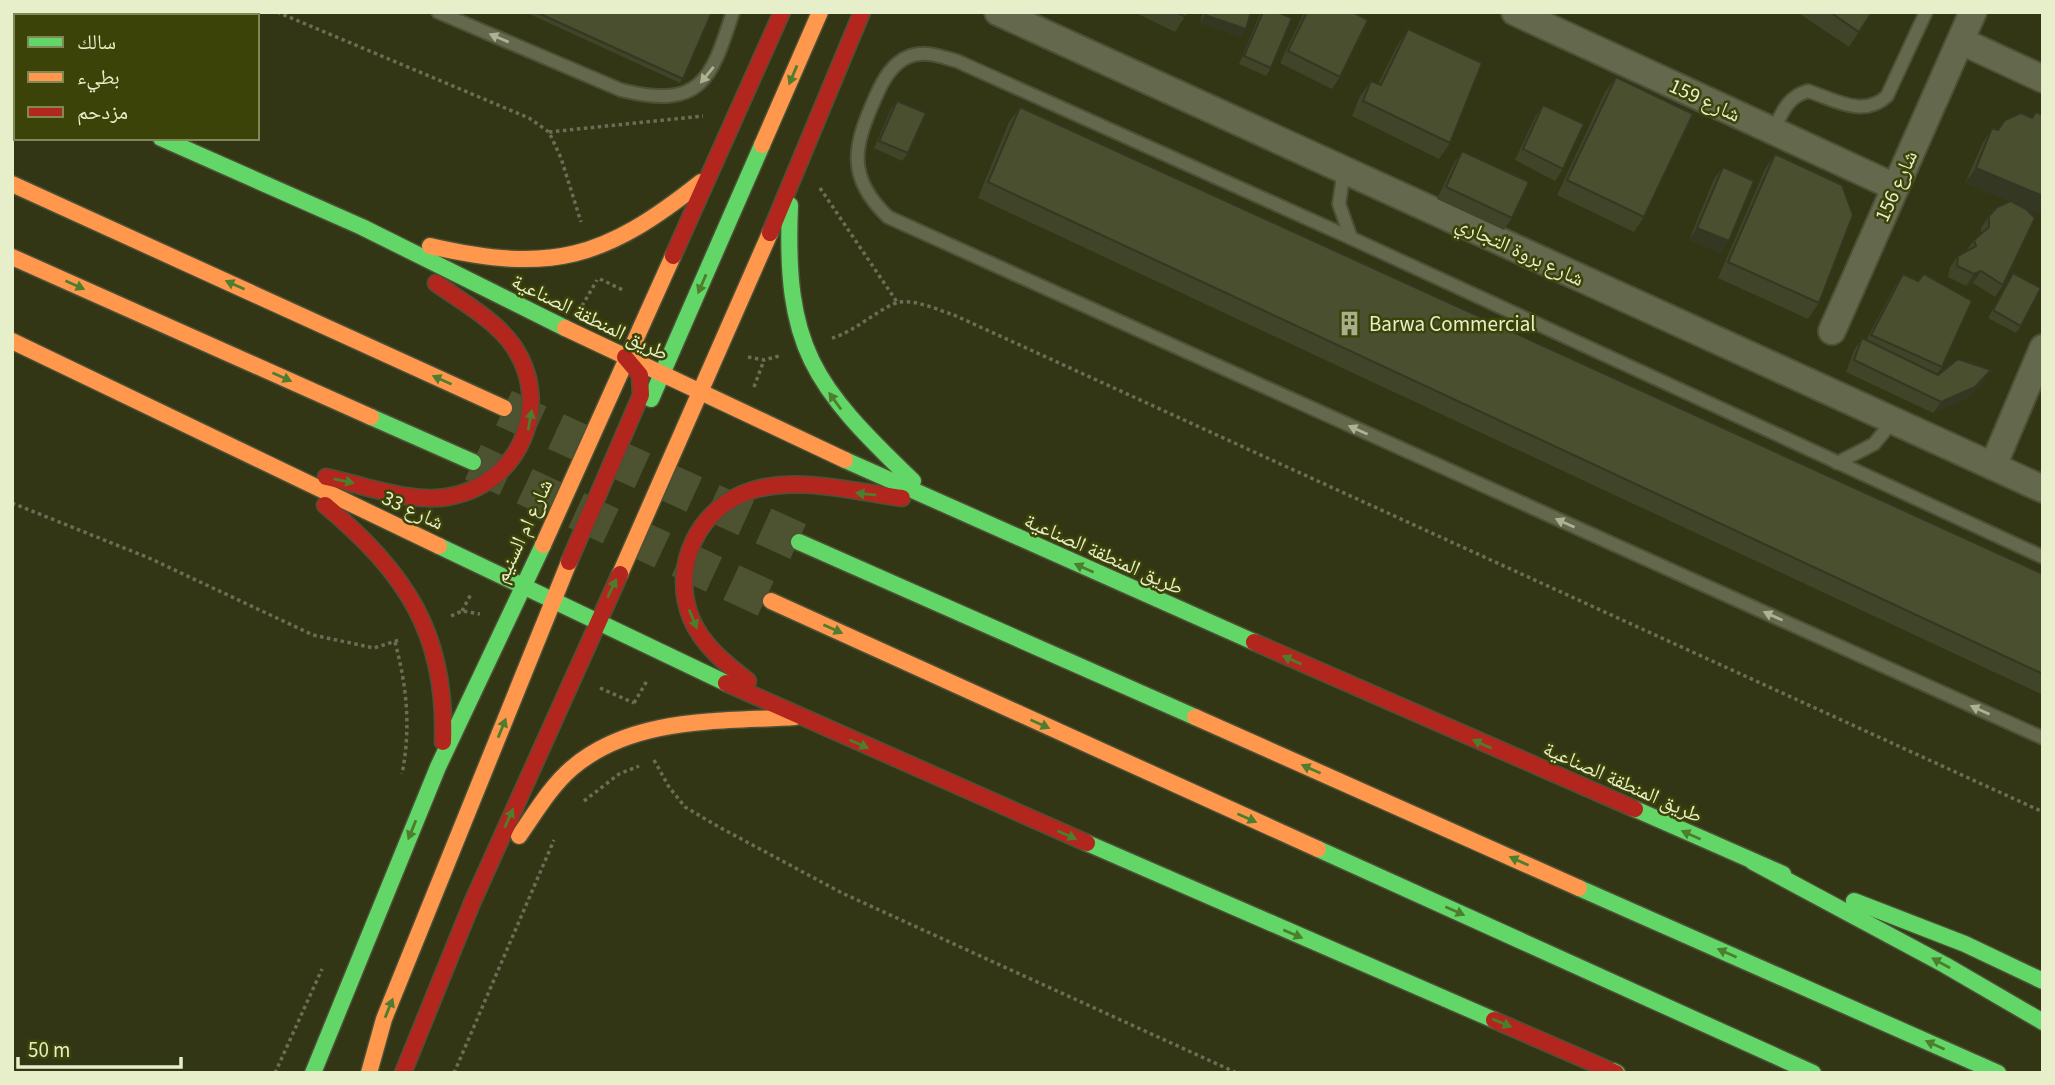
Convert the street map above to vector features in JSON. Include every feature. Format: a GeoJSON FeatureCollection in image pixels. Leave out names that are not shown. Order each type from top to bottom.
{"type":"FeatureCollection","features":[{"type":"Feature","properties":{"kind":"main road","name":"شارع ام السنيم"},"geometry":{"type":"LineString","coordinates":[[313,1073],[438,767],[521,585],[552,525],[625,357],[782,12]]}},
{"type":"Feature","properties":{"kind":"main road"},"geometry":{"type":"LineString","coordinates":[[597,621],[576,593],[576,565],[662,376],[820,12]]}},
{"type":"Feature","properties":{"kind":"main road"},"geometry":{"type":"LineString","coordinates":[[403,1073],[472,903],[723,344],[858,24]]}},
{"type":"Feature","properties":{"kind":"main road","name":"طريق المنطقة الصناعية"},"geometry":{"type":"LineString","coordinates":[[166,140],[362,227],[662,376],[934,501],[1753,862],[1965,944],[2043,981]]}},
{"type":"Feature","properties":{"kind":"main road"},"geometry":{"type":"LineString","coordinates":[[362,227],[492,259],[526,262],[590,253],[641,229],[710,174]]}},
{"type":"Feature","properties":{"kind":"main road"},"geometry":{"type":"LineString","coordinates":[[792,176],[787,279],[792,313],[804,349],[838,406],[934,501]]}},
{"type":"Feature","properties":{"kind":"main road"},"geometry":{"type":"LineString","coordinates":[[12,184],[504,408]]}},
{"type":"Feature","properties":{"kind":"main road"},"geometry":{"type":"LineString","coordinates":[[276,468],[424,497],[444,497],[474,491],[498,477],[511,464],[526,437],[532,420],[532,386],[515,349],[489,322],[362,227]]}},
{"type":"Feature","properties":{"kind":"main road"},"geometry":{"type":"LineString","coordinates":[[12,257],[473,462]]}},
{"type":"Feature","properties":{"kind":"main road","name":"شارع 33"},"geometry":{"type":"LineString","coordinates":[[12,341],[796,717]]}},
{"type":"Feature","properties":{"kind":"main road"},"geometry":{"type":"LineString","coordinates":[[369,1073],[384,1019],[553,600],[640,395],[640,375],[625,357]]}},
{"type":"Feature","properties":{"kind":"main road"},"geometry":{"type":"LineString","coordinates":[[276,468],[340,517],[367,542],[400,581],[429,628],[445,706],[443,746],[438,767]]}},
{"type":"Feature","properties":{"kind":"main road"},"geometry":{"type":"LineString","coordinates":[[934,501],[804,487],[767,487],[729,500],[702,524],[689,549],[684,582],[691,616],[718,657],[796,717],[1615,1072]]}},
{"type":"Feature","properties":{"kind":"main road"},"geometry":{"type":"LineString","coordinates":[[799,542],[1998,1073]]}},
{"type":"Feature","properties":{"kind":"main road"},"geometry":{"type":"LineString","coordinates":[[771,601],[1813,1073]]}},
{"type":"Feature","properties":{"kind":"main road"},"geometry":{"type":"LineString","coordinates":[[472,903],[547,796],[572,768],[598,749],[627,736],[669,726],[796,717]]}},
{"type":"Feature","properties":{"kind":"main road"},"geometry":{"type":"LineString","coordinates":[[1753,862],[2043,1022]]}},
{"type":"Feature","properties":{"kind":"main road"},"geometry":{"type":"LineString","coordinates":[[363,992],[395,871]]}},
{"type":"Feature","properties":{"kind":"street"},"geometry":{"type":"LineString","coordinates":[[858,24],[880,12]]}},
{"type":"Feature","properties":{"kind":"street","name":"شارع بروة التجاري"},"geometry":{"type":"LineString","coordinates":[[999,12],[2043,489]]}},
{"type":"Feature","properties":{"kind":"street","name":"شارع 159"},"geometry":{"type":"LineString","coordinates":[[1515,12],[1895,187]]}},
{"type":"Feature","properties":{"kind":"street","name":"شارع 156"},"geometry":{"type":"LineString","coordinates":[[1832,331],[1973,12]]}},
{"type":"Feature","properties":{"kind":"street"},"geometry":{"type":"LineString","coordinates":[[1961,41],[2043,79]]}},
{"type":"Feature","properties":{"kind":"street"},"geometry":{"type":"LineString","coordinates":[[1993,466],[2043,348]]}},
{"type":"Feature","properties":{"kind":"lane"},"geometry":{"type":"LineString","coordinates":[[438,12],[621,90],[667,96],[682,94],[708,77],[717,62],[733,12]]}},
{"type":"Feature","properties":{"kind":"lane"},"geometry":{"type":"LineString","coordinates":[[1773,131],[1786,104],[1798,94],[1808,91],[1865,109],[1878,105],[1887,96],[1926,12]]}},
{"type":"Feature","properties":{"kind":"lane"},"geometry":{"type":"LineString","coordinates":[[2043,557],[957,61],[929,54],[911,55],[898,63],[884,78],[859,133],[855,153],[864,189],[888,217],[2043,738]]}},
{"type":"Feature","properties":{"kind":"lane"},"geometry":{"type":"LineString","coordinates":[[1344,170],[1339,204],[1351,239]]}},
{"type":"Feature","properties":{"kind":"lane"},"geometry":{"type":"LineString","coordinates":[[1837,463],[1874,444],[1892,422]]}},
{"type":"Feature","properties":{"kind":"path"},"geometry":{"type":"LineString","coordinates":[[277,12],[529,118],[549,132],[561,158],[598,278],[650,303]]}},
{"type":"Feature","properties":{"kind":"path"},"geometry":{"type":"LineString","coordinates":[[549,132],[737,113]]}},
{"type":"Feature","properties":{"kind":"path"},"geometry":{"type":"LineString","coordinates":[[800,158],[897,302]]}},
{"type":"Feature","properties":{"kind":"path"},"geometry":{"type":"LineString","coordinates":[[723,344],[746,357],[764,359],[844,335],[897,302],[914,303],[954,315],[2043,813]]}},
{"type":"Feature","properties":{"kind":"path"},"geometry":{"type":"LineString","coordinates":[[395,642],[406,691],[409,725],[401,776]]}},
{"type":"Feature","properties":{"kind":"path"},"geometry":{"type":"LineString","coordinates":[[577,807],[592,792],[619,774],[653,760]]}},
{"type":"Feature","properties":{"kind":"path"},"geometry":{"type":"LineString","coordinates":[[454,1073],[559,831]]}},
{"type":"Feature","properties":{"kind":"path"},"geometry":{"type":"LineString","coordinates":[[275,1073],[326,960]]}},
{"type":"Feature","properties":{"kind":"building"},"geometry":{"type":"Polygon","coordinates":[[[536,12],[712,12],[683,79],[536,12]]]}},
{"type":"Feature","properties":{"kind":"building"},"geometry":{"type":"Polygon","coordinates":[[[1206,12],[1251,12],[1246,29],[1205,15],[1206,12]]]}},
{"type":"Feature","properties":{"kind":"building"},"geometry":{"type":"Polygon","coordinates":[[[1263,12],[1277,12],[1292,18],[1271,68],[1244,56],[1263,12]]]}},
{"type":"Feature","properties":{"kind":"building"},"geometry":{"type":"Polygon","coordinates":[[[1307,12],[1353,12],[1368,20],[1340,77],[1288,51],[1307,12]]]}},
{"type":"Feature","properties":{"kind":"building"},"geometry":{"type":"Polygon","coordinates":[[[1830,12],[1872,12],[1859,32],[1830,12]]]}},
{"type":"Feature","properties":{"kind":"building"},"geometry":{"type":"Polygon","coordinates":[[[1408,29],[1482,63],[1450,143],[1363,101],[1371,81],[1381,85],[1408,29]]]}},
{"type":"Feature","properties":{"kind":"building"},"geometry":{"type":"Polygon","coordinates":[[[1616,77],[1693,114],[1644,217],[1567,180],[1616,77]]]}},
{"type":"Feature","properties":{"kind":"building"},"geometry":{"type":"Polygon","coordinates":[[[897,101],[926,113],[908,153],[879,141],[897,101]]]}},
{"type":"Feature","properties":{"kind":"building"},"geometry":{"type":"Polygon","coordinates":[[[1543,105],[1584,124],[1563,169],[1523,149],[1543,105]]]}},
{"type":"Feature","properties":{"kind":"building","name":"Barwa Commercial"},"geometry":{"type":"Polygon","coordinates":[[[1020,107],[2043,574],[2043,674],[988,182],[1020,107]]]}},
{"type":"Feature","properties":{"kind":"building"},"geometry":{"type":"Polygon","coordinates":[[[2036,112],[2043,115],[2043,196],[1976,168],[1992,128],[1998,130],[2005,120],[2021,113],[2032,118],[2036,112]]]}},
{"type":"Feature","properties":{"kind":"building"},"geometry":{"type":"Polygon","coordinates":[[[1462,151],[1529,182],[1512,218],[1446,187],[1462,151]]]}},
{"type":"Feature","properties":{"kind":"building"},"geometry":{"type":"Polygon","coordinates":[[[1775,154],[1842,185],[1853,215],[1819,303],[1728,262],[1775,154]]]}},
{"type":"Feature","properties":{"kind":"building"},"geometry":{"type":"Polygon","coordinates":[[[1723,167],[1754,181],[1729,241],[1697,228],[1723,167]]]}},
{"type":"Feature","properties":{"kind":"building"},"geometry":{"type":"Polygon","coordinates":[[[2011,201],[2026,209],[2035,218],[2003,285],[1981,271],[1974,274],[1957,266],[1958,256],[1976,246],[1974,240],[1989,227],[1989,216],[1997,207],[2011,201]]]}},
{"type":"Feature","properties":{"kind":"building"},"geometry":{"type":"Polygon","coordinates":[[[2013,273],[2041,288],[2021,326],[1993,310],[2013,273]]]}},
{"type":"Feature","properties":{"kind":"building"},"geometry":{"type":"Polygon","coordinates":[[[1903,274],[1918,281],[1924,274],[1972,301],[1942,367],[1871,335],[1903,274]]]}},
{"type":"Feature","properties":{"kind":"building"},"geometry":{"type":"Polygon","coordinates":[[[1862,338],[1938,375],[1958,359],[1991,370],[1975,387],[1941,402],[1854,360],[1862,338]]]}},
{"type":"Feature","properties":{"kind":"tunnel"},"geometry":{"type":"LineString","coordinates":[[504,408],[799,542]]}},
{"type":"Feature","properties":{"kind":"tunnel"},"geometry":{"type":"LineString","coordinates":[[473,462],[771,601]]}},
{"type":"Feature","properties":{"kind":"traffic: fast"},"geometry":{"type":"LineString","coordinates":[[166,140],[362,227],[565,328]]}},
{"type":"Feature","properties":{"kind":"traffic: fast"},"geometry":{"type":"LineString","coordinates":[[651,399],[762,145]]}},
{"type":"Feature","properties":{"kind":"traffic: fast"},"geometry":{"type":"LineString","coordinates":[[790,205],[789,254],[793,295],[800,330],[812,361],[851,417],[913,481]]}},
{"type":"Feature","properties":{"kind":"traffic: fast"},"geometry":{"type":"LineString","coordinates":[[371,417],[473,462]]}},
{"type":"Feature","properties":{"kind":"traffic: fast"},"geometry":{"type":"LineString","coordinates":[[845,460],[1254,642]]}},
{"type":"Feature","properties":{"kind":"traffic: fast"},"geometry":{"type":"LineString","coordinates":[[799,542],[1195,717]]}},
{"type":"Feature","properties":{"kind":"traffic: fast"},"geometry":{"type":"LineString","coordinates":[[313,1073],[438,767],[543,545]]}},
{"type":"Feature","properties":{"kind":"traffic: fast"},"geometry":{"type":"LineString","coordinates":[[439,546],[726,683]]}},
{"type":"Feature","properties":{"kind":"traffic: fast"},"geometry":{"type":"LineString","coordinates":[[1635,809],[1783,874]]}},
{"type":"Feature","properties":{"kind":"traffic: fast"},"geometry":{"type":"LineString","coordinates":[[1087,843],[1494,1020]]}},
{"type":"Feature","properties":{"kind":"traffic: fast"},"geometry":{"type":"LineString","coordinates":[[1318,849],[1813,1073]]}},
{"type":"Feature","properties":{"kind":"traffic: fast"},"geometry":{"type":"LineString","coordinates":[[1753,862],[1945,965],[2043,1022]]}},
{"type":"Feature","properties":{"kind":"traffic: fast"},"geometry":{"type":"LineString","coordinates":[[1579,888],[1998,1073]]}},
{"type":"Feature","properties":{"kind":"traffic: fast"},"geometry":{"type":"LineString","coordinates":[[1854,901],[1965,944],[2043,981]]}},
{"type":"Feature","properties":{"kind":"traffic: fast"},"geometry":{"type":"LineString","coordinates":[[1613,1071],[1617,1073]]}},
{"type":"Feature","properties":{"kind":"traffic: slow"},"geometry":{"type":"LineString","coordinates":[[762,145],[820,12]]}},
{"type":"Feature","properties":{"kind":"traffic: slow"},"geometry":{"type":"LineString","coordinates":[[430,246],[510,259],[544,258],[575,253],[605,243],[635,228],[701,182]]}},
{"type":"Feature","properties":{"kind":"traffic: slow"},"geometry":{"type":"LineString","coordinates":[[12,184],[504,408]]}},
{"type":"Feature","properties":{"kind":"traffic: slow"},"geometry":{"type":"LineString","coordinates":[[620,574],[770,233]]}},
{"type":"Feature","properties":{"kind":"traffic: slow"},"geometry":{"type":"LineString","coordinates":[[543,545],[673,256]]}},
{"type":"Feature","properties":{"kind":"traffic: slow"},"geometry":{"type":"LineString","coordinates":[[12,257],[371,417]]}},
{"type":"Feature","properties":{"kind":"traffic: slow"},"geometry":{"type":"LineString","coordinates":[[565,328],[845,460]]}},
{"type":"Feature","properties":{"kind":"traffic: slow"},"geometry":{"type":"LineString","coordinates":[[12,341],[439,546]]}},
{"type":"Feature","properties":{"kind":"traffic: slow"},"geometry":{"type":"LineString","coordinates":[[369,1073],[384,1019],[569,562]]}},
{"type":"Feature","properties":{"kind":"traffic: slow"},"geometry":{"type":"LineString","coordinates":[[771,601],[1318,849]]}},
{"type":"Feature","properties":{"kind":"traffic: slow"},"geometry":{"type":"LineString","coordinates":[[519,836],[564,775],[596,751],[622,739],[678,725],[795,717]]}},
{"type":"Feature","properties":{"kind":"traffic: slow"},"geometry":{"type":"LineString","coordinates":[[1195,717],[1579,888]]}},
{"type":"Feature","properties":{"kind":"traffic: jam"},"geometry":{"type":"LineString","coordinates":[[673,256],[782,12]]}},
{"type":"Feature","properties":{"kind":"traffic: jam"},"geometry":{"type":"LineString","coordinates":[[770,233],[862,12]]}},
{"type":"Feature","properties":{"kind":"traffic: jam"},"geometry":{"type":"LineString","coordinates":[[326,477],[417,498],[447,497],[472,490],[493,477],[510,461],[522,440],[529,418],[530,394],[526,370],[514,347],[498,328],[436,283]]}},
{"type":"Feature","properties":{"kind":"traffic: jam"},"geometry":{"type":"LineString","coordinates":[[569,562],[641,395],[640,375],[625,357]]}},
{"type":"Feature","properties":{"kind":"traffic: jam"},"geometry":{"type":"LineString","coordinates":[[748,681],[723,661],[701,637],[685,598],[687,559],[704,524],[718,509],[734,498],[771,486],[828,486],[902,498]]}},
{"type":"Feature","properties":{"kind":"traffic: jam"},"geometry":{"type":"LineString","coordinates":[[325,505],[378,556],[399,581],[416,608],[429,637],[438,669],[443,742]]}},
{"type":"Feature","properties":{"kind":"traffic: jam"},"geometry":{"type":"LineString","coordinates":[[403,1073],[472,903],[620,574]]}},
{"type":"Feature","properties":{"kind":"traffic: jam"},"geometry":{"type":"LineString","coordinates":[[1254,642],[1635,809]]}},
{"type":"Feature","properties":{"kind":"traffic: jam"},"geometry":{"type":"LineString","coordinates":[[726,683],[1087,843]]}},
{"type":"Feature","properties":{"kind":"traffic: jam"},"geometry":{"type":"LineString","coordinates":[[1494,1020],[1616,1073]]}},
{"type":"Feature","properties":{"kind":"place","name":"Barwa Commercial"},"geometry":{"type":"Point","coordinates":[1349,324]}}]}
